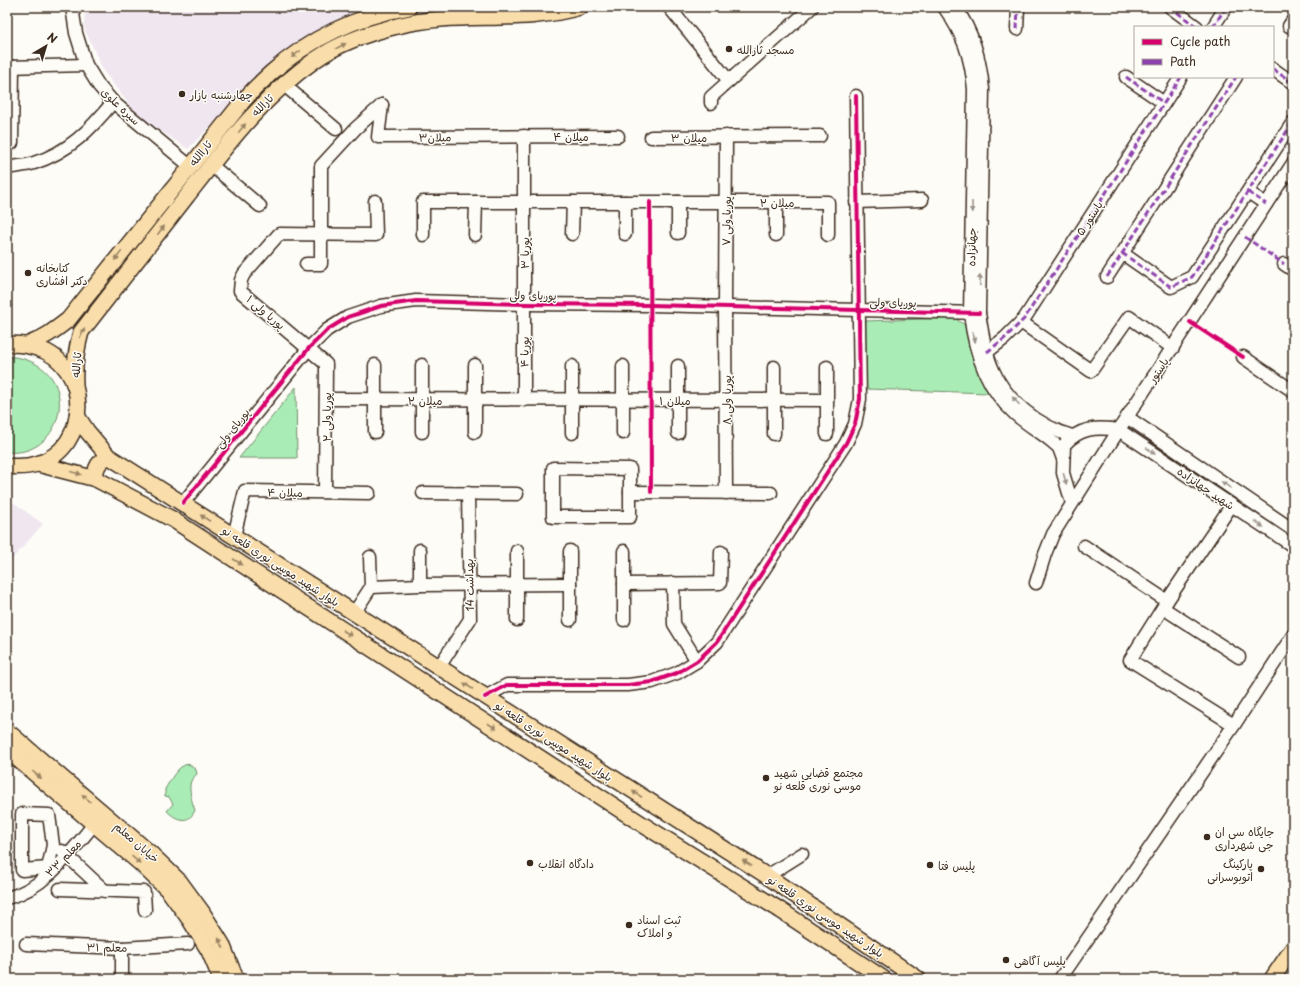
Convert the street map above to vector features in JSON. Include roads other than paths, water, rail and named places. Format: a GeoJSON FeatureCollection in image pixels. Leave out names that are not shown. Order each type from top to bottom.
{"type":"FeatureCollection","features":[{"type":"Feature","properties":{"kind":"main road","name":"ثاراالله"},"geometry":{"type":"LineString","coordinates":[[27,345],[52,333],[68,320],[243,101],[272,72],[307,45],[346,24],[408,7]]}},
{"type":"Feature","properties":{"kind":"main road","name":"ثارالله"},"geometry":{"type":"LineString","coordinates":[[78,416],[78,400],[74,366],[81,332],[255,112],[283,84],[316,59],[352,40],[397,26],[435,19],[466,11],[538,16],[580,7]]}},
{"type":"Feature","properties":{"kind":"main road"},"geometry":{"type":"LineString","coordinates":[[190,166],[207,171]]}},
{"type":"Feature","properties":{"kind":"main road"},"geometry":{"type":"LineString","coordinates":[[7,345],[27,345],[42,350],[56,358],[67,370],[75,384]]}},
{"type":"Feature","properties":{"kind":"main road"},"geometry":{"type":"LineString","coordinates":[[7,466],[22,467],[38,464],[52,456],[64,445],[73,432],[78,416]]}},
{"type":"Feature","properties":{"kind":"main road","name":"بلوار شهید موسی نوری قلعه نو"},"geometry":{"type":"LineString","coordinates":[[78,416],[86,431],[108,456],[766,876],[918,979]]}},
{"type":"Feature","properties":{"kind":"main road"},"geometry":{"type":"LineString","coordinates":[[96,479],[95,473],[98,464],[108,456]]}},
{"type":"Feature","properties":{"kind":"main road","name":"بلوار شهید موسی نوری قلعه نو"},"geometry":{"type":"LineString","coordinates":[[38,464],[96,479],[172,519],[645,826],[766,901],[884,979]]}},
{"type":"Feature","properties":{"kind":"main road","name":"خیابان معلم"},"geometry":{"type":"LineString","coordinates":[[7,731],[99,819],[140,864],[169,891],[190,920],[205,945],[221,979]]}},
{"type":"Feature","properties":{"kind":"main road","name":"خیابان معلم"},"geometry":{"type":"LineString","coordinates":[[7,750],[99,819],[150,853],[180,882],[202,912],[222,944],[236,979]]}},
{"type":"Feature","properties":{"kind":"main road"},"geometry":{"type":"LineString","coordinates":[[1272,979],[1293,948]]}},
{"type":"Feature","properties":{"kind":"street","name":"سیره علوی"},"geometry":{"type":"LineString","coordinates":[[72,7],[76,33],[86,65],[99,86],[114,102],[190,166]]}},
{"type":"Feature","properties":{"kind":"street"},"geometry":{"type":"LineString","coordinates":[[670,7],[730,81]]}},
{"type":"Feature","properties":{"kind":"street"},"geometry":{"type":"LineString","coordinates":[[711,102],[711,97],[812,7]]}},
{"type":"Feature","properties":{"kind":"street","name":"جهانزاده"},"geometry":{"type":"LineString","coordinates":[[944,7],[953,20],[970,56],[974,84],[975,313],[982,331],[993,370],[1016,403],[1026,412],[1047,426],[1058,432],[1072,436]]}},
{"type":"Feature","properties":{"kind":"street","name":"جهانزاده"},"geometry":{"type":"LineString","coordinates":[[955,7],[968,29],[978,54],[983,89],[975,313],[972,330],[976,348],[984,370],[995,392],[1014,413],[1056,444],[1063,459]]}},
{"type":"Feature","properties":{"kind":"street"},"geometry":{"type":"LineString","coordinates":[[1017,29],[1018,7]]}},
{"type":"Feature","properties":{"kind":"street"},"geometry":{"type":"LineString","coordinates":[[1170,7],[1196,26]]}},
{"type":"Feature","properties":{"kind":"street"},"geometry":{"type":"LineString","coordinates":[[1214,26],[1226,7]]}},
{"type":"Feature","properties":{"kind":"street"},"geometry":{"type":"LineString","coordinates":[[12,143],[10,67],[86,65]]}},
{"type":"Feature","properties":{"kind":"street"},"geometry":{"type":"LineString","coordinates":[[1274,70],[1293,83]]}},
{"type":"Feature","properties":{"kind":"street"},"geometry":{"type":"LineString","coordinates":[[1126,77],[1164,103]]}},
{"type":"Feature","properties":{"kind":"street","name":"پاستور ۵"},"geometry":{"type":"LineString","coordinates":[[987,352],[1005,338],[1021,322],[1180,78]]}},
{"type":"Feature","properties":{"kind":"street"},"geometry":{"type":"LineString","coordinates":[[1107,277],[1235,78]]}},
{"type":"Feature","properties":{"kind":"street"},"geometry":{"type":"LineString","coordinates":[[283,84],[336,129]]}},
{"type":"Feature","properties":{"kind":"street"},"geometry":{"type":"LineString","coordinates":[[486,697],[507,685],[628,684],[652,682],[677,674],[697,661],[717,642],[846,443],[855,424],[860,399],[856,202],[856,96]]}},
{"type":"Feature","properties":{"kind":"street"},"geometry":{"type":"LineString","coordinates":[[7,168],[34,163],[67,148],[90,129],[114,102]]}},
{"type":"Feature","properties":{"kind":"street","name":"میلان۳"},"geometry":{"type":"LineString","coordinates":[[321,234],[320,166],[356,128],[382,105],[378,137],[524,136]]}},
{"type":"Feature","properties":{"kind":"street"},"geometry":{"type":"LineString","coordinates":[[1122,253],[1171,287],[1192,277],[1293,122]]}},
{"type":"Feature","properties":{"kind":"street","name":"میلان ۴"},"geometry":{"type":"LineString","coordinates":[[524,136],[618,136]]}},
{"type":"Feature","properties":{"kind":"street","name":"پوریا ۳"},"geometry":{"type":"LineString","coordinates":[[524,136],[525,304]]}},
{"type":"Feature","properties":{"kind":"street","name":"میلان ۳"},"geometry":{"type":"LineString","coordinates":[[651,136],[726,136]]}},
{"type":"Feature","properties":{"kind":"street"},"geometry":{"type":"LineString","coordinates":[[726,136],[820,136]]}},
{"type":"Feature","properties":{"kind":"street","name":"پوریا ولی ۷"},"geometry":{"type":"LineString","coordinates":[[725,306],[726,136]]}},
{"type":"Feature","properties":{"kind":"street","name":"پاستور"},"geometry":{"type":"LineString","coordinates":[[1036,583],[1053,534],[1293,163]]}},
{"type":"Feature","properties":{"kind":"street"},"geometry":{"type":"LineString","coordinates":[[207,171],[260,206]]}},
{"type":"Feature","properties":{"kind":"street"},"geometry":{"type":"LineString","coordinates":[[1248,192],[1266,204]]}},
{"type":"Feature","properties":{"kind":"street"},"geometry":{"type":"LineString","coordinates":[[856,202],[922,200]]}},
{"type":"Feature","properties":{"kind":"street"},"geometry":{"type":"LineString","coordinates":[[306,264],[321,264],[321,234],[376,235],[375,201]]}},
{"type":"Feature","properties":{"kind":"street"},"geometry":{"type":"LineString","coordinates":[[423,235],[423,202],[726,202]]}},
{"type":"Feature","properties":{"kind":"street"},"geometry":{"type":"LineString","coordinates":[[475,235],[476,202]]}},
{"type":"Feature","properties":{"kind":"street"},"geometry":{"type":"LineString","coordinates":[[572,234],[573,202]]}},
{"type":"Feature","properties":{"kind":"street"},"geometry":{"type":"LineString","coordinates":[[625,202],[625,234]]}},
{"type":"Feature","properties":{"kind":"street"},"geometry":{"type":"LineString","coordinates":[[678,202],[678,233]]}},
{"type":"Feature","properties":{"kind":"street","name":"میلان ۲"},"geometry":{"type":"LineString","coordinates":[[726,202],[828,202],[828,235]]}},
{"type":"Feature","properties":{"kind":"street"},"geometry":{"type":"LineString","coordinates":[[776,202],[776,235]]}},
{"type":"Feature","properties":{"kind":"street","name":"پوریا ولی ۱"},"geometry":{"type":"LineString","coordinates":[[309,348],[240,291],[241,280],[244,274],[279,234],[321,234]]}},
{"type":"Feature","properties":{"kind":"street","name":"پوریای ولی"},"geometry":{"type":"LineString","coordinates":[[183,503],[309,348],[327,330],[348,317],[381,306],[416,301],[525,304],[725,306],[975,313]]}},
{"type":"Feature","properties":{"kind":"street","name":"پوریا ۴"},"geometry":{"type":"LineString","coordinates":[[524,400],[525,304]]}},
{"type":"Feature","properties":{"kind":"street","name":"پوریا ولی ۸"},"geometry":{"type":"LineString","coordinates":[[725,306],[726,493]]}},
{"type":"Feature","properties":{"kind":"street"},"geometry":{"type":"LineString","coordinates":[[1021,322],[1091,371],[1129,317],[1173,348]]}},
{"type":"Feature","properties":{"kind":"street","name":"پوریا ولی ۲"},"geometry":{"type":"LineString","coordinates":[[309,348],[326,364],[325,492]]}},
{"type":"Feature","properties":{"kind":"street"},"geometry":{"type":"LineString","coordinates":[[1243,357],[1293,391]]}},
{"type":"Feature","properties":{"kind":"street"},"geometry":{"type":"LineString","coordinates":[[375,365],[375,432]]}},
{"type":"Feature","properties":{"kind":"street"},"geometry":{"type":"LineString","coordinates":[[422,365],[422,432]]}},
{"type":"Feature","properties":{"kind":"street"},"geometry":{"type":"LineString","coordinates":[[475,365],[475,432]]}},
{"type":"Feature","properties":{"kind":"street"},"geometry":{"type":"LineString","coordinates":[[572,366],[572,433]]}},
{"type":"Feature","properties":{"kind":"street"},"geometry":{"type":"LineString","coordinates":[[623,366],[623,433]]}},
{"type":"Feature","properties":{"kind":"street"},"geometry":{"type":"LineString","coordinates":[[678,366],[678,433]]}},
{"type":"Feature","properties":{"kind":"street"},"geometry":{"type":"LineString","coordinates":[[774,366],[774,434]]}},
{"type":"Feature","properties":{"kind":"street"},"geometry":{"type":"LineString","coordinates":[[827,367],[827,434]]}},
{"type":"Feature","properties":{"kind":"street","name":"میلان ۲"},"geometry":{"type":"LineString","coordinates":[[326,399],[524,400]]}},
{"type":"Feature","properties":{"kind":"street","name":"میلان ۱"},"geometry":{"type":"LineString","coordinates":[[524,400],[827,400]]}},
{"type":"Feature","properties":{"kind":"street","name":"شهید جهانزاده"},"geometry":{"type":"LineString","coordinates":[[1127,418],[1293,530]]}},
{"type":"Feature","properties":{"kind":"street"},"geometry":{"type":"LineString","coordinates":[[1072,503],[1063,473],[1064,445],[1072,436],[1088,430],[1101,428],[1119,430]]}},
{"type":"Feature","properties":{"kind":"street","name":"شهید جهانزاده"},"geometry":{"type":"LineString","coordinates":[[1119,430],[1293,546]]}},
{"type":"Feature","properties":{"kind":"street"},"geometry":{"type":"LineString","coordinates":[[553,468],[630,468],[630,492],[630,517],[553,517],[553,468]]}},
{"type":"Feature","properties":{"kind":"street","name":"میلان ۴"},"geometry":{"type":"LineString","coordinates":[[234,536],[245,491],[325,492]]}},
{"type":"Feature","properties":{"kind":"street"},"geometry":{"type":"LineString","coordinates":[[325,492],[369,493]]}},
{"type":"Feature","properties":{"kind":"street"},"geometry":{"type":"LineString","coordinates":[[630,492],[771,493]]}},
{"type":"Feature","properties":{"kind":"street"},"geometry":{"type":"LineString","coordinates":[[423,493],[517,494]]}},
{"type":"Feature","properties":{"kind":"street","name":"بهداشت 14"},"geometry":{"type":"LineString","coordinates":[[439,667],[470,619],[468,493]]}},
{"type":"Feature","properties":{"kind":"street"},"geometry":{"type":"LineString","coordinates":[[1232,506],[1165,604],[1130,660],[1234,725]]}},
{"type":"Feature","properties":{"kind":"street"},"geometry":{"type":"LineString","coordinates":[[1084,546],[1239,657]]}},
{"type":"Feature","properties":{"kind":"street"},"geometry":{"type":"LineString","coordinates":[[420,550],[420,585]]}},
{"type":"Feature","properties":{"kind":"street"},"geometry":{"type":"LineString","coordinates":[[570,550],[570,620]]}},
{"type":"Feature","properties":{"kind":"street"},"geometry":{"type":"LineString","coordinates":[[517,551],[517,620]]}},
{"type":"Feature","properties":{"kind":"street"},"geometry":{"type":"LineString","coordinates":[[624,551],[624,620]]}},
{"type":"Feature","properties":{"kind":"street"},"geometry":{"type":"LineString","coordinates":[[624,584],[720,583],[721,552]]}},
{"type":"Feature","properties":{"kind":"street"},"geometry":{"type":"LineString","coordinates":[[354,613],[371,587],[370,557]]}},
{"type":"Feature","properties":{"kind":"street"},"geometry":{"type":"LineString","coordinates":[[673,583],[674,624],[697,661]]}},
{"type":"Feature","properties":{"kind":"street"},"geometry":{"type":"LineString","coordinates":[[371,587],[420,585],[570,584]]}},
{"type":"Feature","properties":{"kind":"street"},"geometry":{"type":"LineString","coordinates":[[1060,979],[1234,725],[1293,635]]}},
{"type":"Feature","properties":{"kind":"street"},"geometry":{"type":"LineString","coordinates":[[54,845],[48,868],[22,870],[22,814],[49,815],[54,845],[106,891]]}},
{"type":"Feature","properties":{"kind":"street","name":"معلم ۳۳"},"geometry":{"type":"LineString","coordinates":[[7,898],[16,896],[37,884],[57,868],[99,819]]}},
{"type":"Feature","properties":{"kind":"street"},"geometry":{"type":"LineString","coordinates":[[766,876],[802,854]]}},
{"type":"Feature","properties":{"kind":"street"},"geometry":{"type":"LineString","coordinates":[[60,889],[144,892],[145,910]]}},
{"type":"Feature","properties":{"kind":"street","name":"معلم ۳۱"},"geometry":{"type":"LineString","coordinates":[[26,944],[122,948],[188,944]]}},
{"type":"Feature","properties":{"kind":"street"},"geometry":{"type":"LineString","coordinates":[[122,948],[122,979]]}},
{"type":"Feature","properties":{"kind":"place","name":"مسجد ثارالله"},"geometry":{"type":"Point","coordinates":[729,49]}},
{"type":"Feature","properties":{"kind":"place","name":"چهارشنبه بازار"},"geometry":{"type":"Point","coordinates":[182,94]}},
{"type":"Feature","properties":{"kind":"place","name":"کتابخانه دکتر افشاری"},"geometry":{"type":"Point","coordinates":[28,273]}},
{"type":"Feature","properties":{"kind":"place","name":"مجتمع قضایی شهید موسی نوری قلعه نو"},"geometry":{"type":"Point","coordinates":[766,778]}},
{"type":"Feature","properties":{"kind":"place","name":"جایگاه سی ان جی شهرداری"},"geometry":{"type":"Point","coordinates":[1207,837]}},
{"type":"Feature","properties":{"kind":"place","name":"دادگاه انقلاب"},"geometry":{"type":"Point","coordinates":[530,863]}},
{"type":"Feature","properties":{"kind":"place","name":"پلیس فتا"},"geometry":{"type":"Point","coordinates":[930,865]}},
{"type":"Feature","properties":{"kind":"place","name":"پارکینگ اتوبوسرانی"},"geometry":{"type":"Point","coordinates":[1261,869]}},
{"type":"Feature","properties":{"kind":"place","name":"ثبت اسناد و املاک"},"geometry":{"type":"Point","coordinates":[629,925]}},
{"type":"Feature","properties":{"kind":"place","name":"پلیس آگاهی"},"geometry":{"type":"Point","coordinates":[1006,960]}}]}
